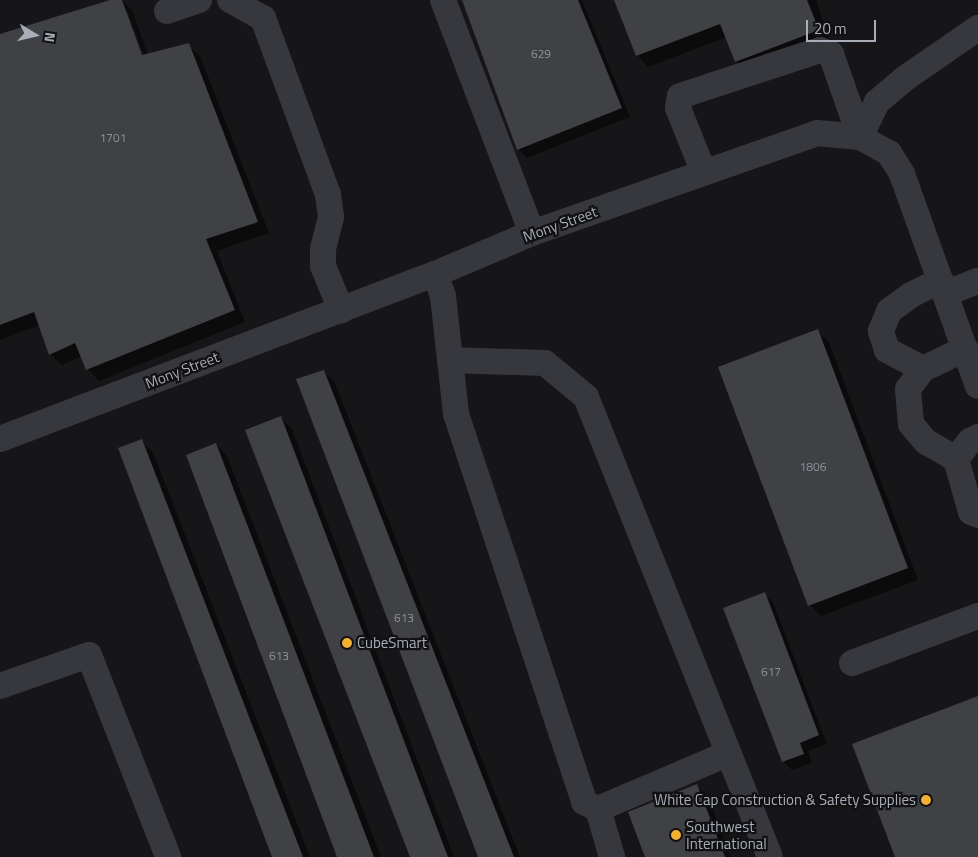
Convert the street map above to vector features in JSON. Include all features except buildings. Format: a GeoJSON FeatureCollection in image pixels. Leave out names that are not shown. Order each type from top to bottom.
{"type":"FeatureCollection","features":[{"type":"Feature","properties":{"kind":"street"},"geometry":{"type":"LineString","coordinates":[[167,11],[199,0]]}},
{"type":"Feature","properties":{"kind":"street"},"geometry":{"type":"LineString","coordinates":[[230,0],[263,18],[328,195],[331,217],[323,248],[324,266],[341,310]]}},
{"type":"Feature","properties":{"kind":"street"},"geometry":{"type":"LineString","coordinates":[[442,0],[532,233]]}},
{"type":"Feature","properties":{"kind":"street"},"geometry":{"type":"LineString","coordinates":[[860,136],[877,102],[904,79],[978,28]]}},
{"type":"Feature","properties":{"kind":"street"},"geometry":{"type":"LineString","coordinates":[[704,173],[678,108],[680,96],[820,50],[831,54],[860,136]]}},
{"type":"Feature","properties":{"kind":"street","name":"Mony Street"},"geometry":{"type":"LineString","coordinates":[[0,438],[435,274],[532,233],[817,133],[860,136],[889,153],[902,174],[973,368]]}},
{"type":"Feature","properties":{"kind":"street"},"geometry":{"type":"LineString","coordinates":[[435,274],[443,296],[459,423],[584,802],[598,809],[612,857]]}},
{"type":"Feature","properties":{"kind":"street"},"geometry":{"type":"LineString","coordinates":[[973,368],[923,369],[887,350],[881,332],[890,311],[910,295],[978,281]]}},
{"type":"Feature","properties":{"kind":"street"},"geometry":{"type":"LineString","coordinates":[[450,360],[545,364],[586,397],[770,857]]}},
{"type":"Feature","properties":{"kind":"street"},"geometry":{"type":"LineString","coordinates":[[923,369],[908,389],[911,424],[926,442],[956,459],[971,512],[978,515]]}},
{"type":"Feature","properties":{"kind":"street"},"geometry":{"type":"LineString","coordinates":[[956,459],[970,441],[978,437]]}},
{"type":"Feature","properties":{"kind":"street"},"geometry":{"type":"LineString","coordinates":[[852,663],[978,616]]}},
{"type":"Feature","properties":{"kind":"street"},"geometry":{"type":"LineString","coordinates":[[0,686],[89,655],[168,857]]}},
{"type":"Feature","properties":{"kind":"street"},"geometry":{"type":"LineString","coordinates":[[598,809],[729,753]]}},
{"type":"Feature","properties":{"kind":"place","name":"CubeSmart"},"geometry":{"type":"Point","coordinates":[347,643]}},
{"type":"Feature","properties":{"kind":"place","name":"White Cap Construction & Safety Supplies"},"geometry":{"type":"Point","coordinates":[926,800]}},
{"type":"Feature","properties":{"kind":"place","name":"Southwest International"},"geometry":{"type":"Point","coordinates":[676,835]}}]}
